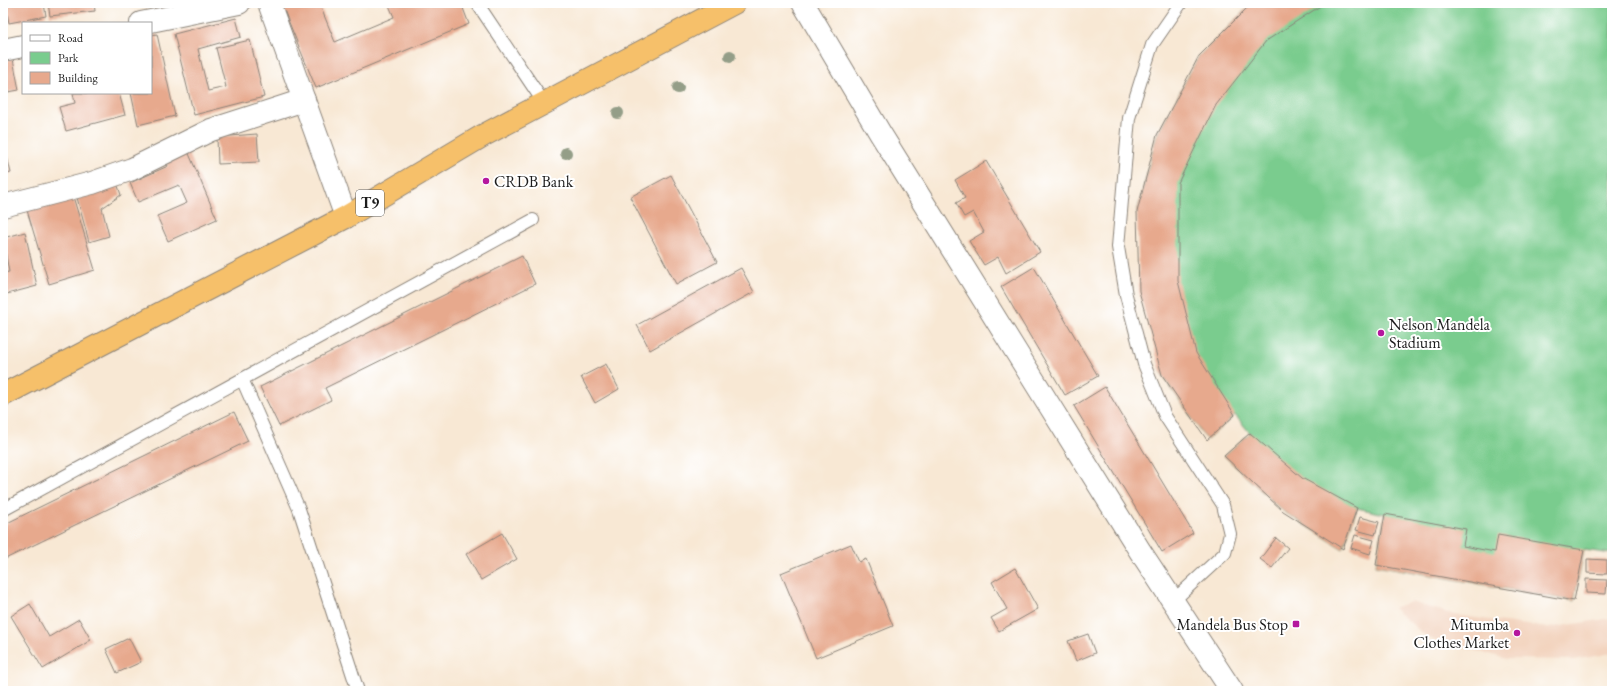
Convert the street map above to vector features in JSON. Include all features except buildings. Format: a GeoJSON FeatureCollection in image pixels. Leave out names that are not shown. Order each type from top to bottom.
{"type":"FeatureCollection","features":[{"type":"Feature","properties":{"kind":"highway","name":"T9"},"geometry":{"type":"LineString","coordinates":[[3,395],[346,217],[484,135],[734,3]]}},
{"type":"Feature","properties":{"kind":"street"},"geometry":{"type":"LineString","coordinates":[[146,22],[239,3]]}},
{"type":"Feature","properties":{"kind":"street"},"geometry":{"type":"LineString","coordinates":[[270,3],[346,217]]}},
{"type":"Feature","properties":{"kind":"street"},"geometry":{"type":"LineString","coordinates":[[803,3],[880,133],[1140,551],[1174,600],[1232,691]]}},
{"type":"Feature","properties":{"kind":"street"},"geometry":{"type":"LineString","coordinates":[[3,50],[22,46]]}},
{"type":"Feature","properties":{"kind":"street"},"geometry":{"type":"LineString","coordinates":[[3,206],[105,178],[132,169],[211,130],[304,100]]}},
{"type":"Feature","properties":{"kind":"lane"},"geometry":{"type":"LineString","coordinates":[[477,3],[544,103]]}},
{"type":"Feature","properties":{"kind":"lane"},"geometry":{"type":"LineString","coordinates":[[1174,600],[1225,553],[1230,534],[1223,505],[1165,416],[1144,364],[1126,295],[1118,248],[1129,118],[1152,45],[1181,3]]}},
{"type":"Feature","properties":{"kind":"lane"},"geometry":{"type":"LineString","coordinates":[[3,510],[533,220]]}},
{"type":"Feature","properties":{"kind":"lane"},"geometry":{"type":"LineString","coordinates":[[242,379],[298,509],[358,691]]}},
{"type":"Feature","properties":{"kind":"shaded area","name":"Mitumba Clothes Market"},"geometry":{"type":"Polygon","coordinates":[[[1411,602],[1455,615],[1548,628],[1612,618],[1612,653],[1574,660],[1507,659],[1428,638],[1393,608],[1411,602]]]}},
{"type":"Feature","properties":{"kind":"green space","name":"Nelson Mandela Stadium"},"geometry":{"type":"Polygon","coordinates":[[[1252,3],[1612,3],[1612,554],[1584,550],[1574,601],[1376,565],[1385,514],[1357,508],[1343,549],[1283,511],[1224,456],[1250,433],[1235,415],[1207,440],[1162,375],[1137,212],[1157,135],[1199,56],[1252,3]]]}},
{"type":"Feature","properties":{"kind":"place","name":"CRDB Bank"},"geometry":{"type":"Point","coordinates":[486,181]}},
{"type":"Feature","properties":{"kind":"place","name":"Nelson Mandela Stadium"},"geometry":{"type":"Point","coordinates":[1381,333]}},
{"type":"Feature","properties":{"kind":"place","name":"Mandela Bus Stop"},"geometry":{"type":"Point","coordinates":[1296,624]}},
{"type":"Feature","properties":{"kind":"place","name":"Mitumba Clothes Market"},"geometry":{"type":"Point","coordinates":[1517,633]}}]}
